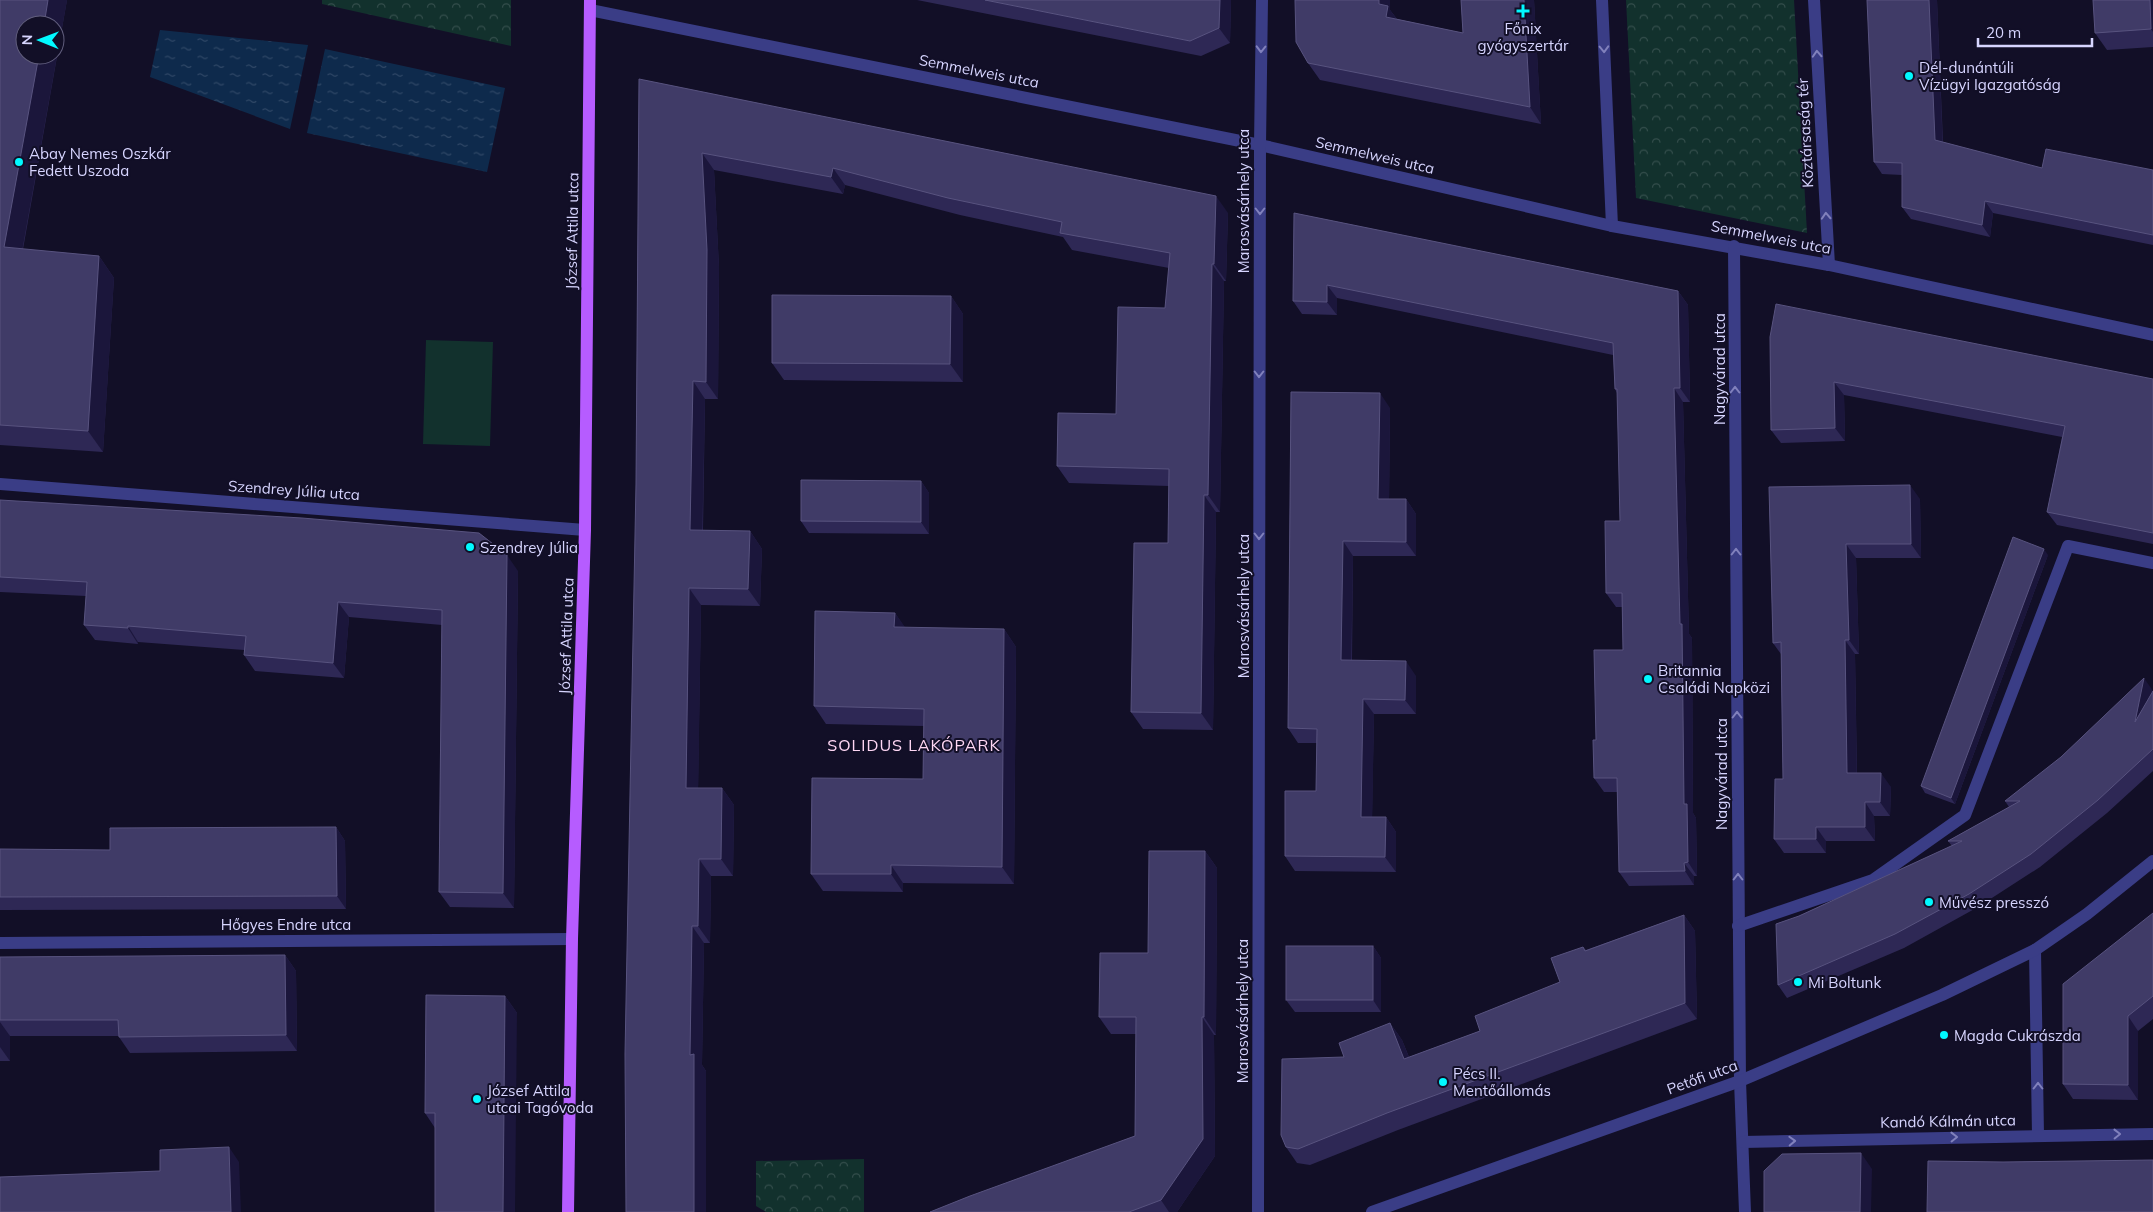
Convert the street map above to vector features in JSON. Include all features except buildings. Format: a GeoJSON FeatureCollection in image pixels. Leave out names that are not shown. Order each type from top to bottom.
{"type":"FeatureCollection","features":[{"type":"Feature","properties":{"kind":"main road","name":"József Attila utca"},"geometry":{"type":"LineString","coordinates":[[568,1212],[572,939],[585,530],[590,5]]}},
{"type":"Feature","properties":{"kind":"street","name":"Marosvásárhely utca"},"geometry":{"type":"LineString","coordinates":[[1258,1212],[1260,145],[1262,0]]}},
{"type":"Feature","properties":{"kind":"street"},"geometry":{"type":"LineString","coordinates":[[1602,0],[1612,226]]}},
{"type":"Feature","properties":{"kind":"street","name":"Köztársaság tér"},"geometry":{"type":"LineString","coordinates":[[1814,0],[1829,265]]}},
{"type":"Feature","properties":{"kind":"street","name":"Semmelweis utca"},"geometry":{"type":"LineString","coordinates":[[590,5],[1260,145],[1612,226],[1734,246],[2153,334]]}},
{"type":"Feature","properties":{"kind":"street","name":"Nagyvárad utca"},"geometry":{"type":"LineString","coordinates":[[1734,246],[1738,926],[1744,1212]]}},
{"type":"Feature","properties":{"kind":"street","name":"Szendrey Júlia utca"},"geometry":{"type":"LineString","coordinates":[[0,484],[585,530]]}},
{"type":"Feature","properties":{"kind":"street"},"geometry":{"type":"LineString","coordinates":[[1738,926],[1873,880],[1965,816],[2068,546],[2153,563]]}},
{"type":"Feature","properties":{"kind":"street","name":"Petőfi utca"},"geometry":{"type":"LineString","coordinates":[[1372,1212],[1740,1081],[1942,996],[2035,950],[2088,914],[2153,861]]}},
{"type":"Feature","properties":{"kind":"street","name":"Hőgyes Endre utca"},"geometry":{"type":"LineString","coordinates":[[0,943],[572,939]]}},
{"type":"Feature","properties":{"kind":"street"},"geometry":{"type":"LineString","coordinates":[[2035,950],[2038,1135]]}},
{"type":"Feature","properties":{"kind":"street","name":"Kandó Kálmán utca"},"geometry":{"type":"LineString","coordinates":[[1743,1142],[2153,1134]]}},
{"type":"Feature","properties":{"kind":"green space"},"geometry":{"type":"Polygon","coordinates":[[[322,0],[511,0],[511,46],[322,4],[322,0]]]}},
{"type":"Feature","properties":{"kind":"green space"},"geometry":{"type":"Polygon","coordinates":[[[1626,0],[1794,0],[1807,233],[1636,198],[1626,0]]]}},
{"type":"Feature","properties":{"kind":"green space"},"geometry":{"type":"Polygon","coordinates":[[[426,340],[493,342],[490,446],[423,444],[426,340]]]}},
{"type":"Feature","properties":{"kind":"green space"},"geometry":{"type":"Polygon","coordinates":[[[864,1159],[864,1212],[766,1212],[756,1206],[756,1161],[864,1159]]]}},
{"type":"Feature","properties":{"kind":"water"},"geometry":{"type":"Polygon","coordinates":[[[160,30],[308,45],[290,129],[150,77],[160,30]]]}},
{"type":"Feature","properties":{"kind":"water"},"geometry":{"type":"Polygon","coordinates":[[[325,49],[505,88],[487,172],[307,133],[325,49]]]}},
{"type":"Feature","properties":{"kind":"place","name":"Főnix gyógyszertár"},"geometry":{"type":"Point","coordinates":[1523,11]}},
{"type":"Feature","properties":{"kind":"place","name":"Dél-dunántúli Vízügyi Igazgatóság"},"geometry":{"type":"Point","coordinates":[1909,76]}},
{"type":"Feature","properties":{"kind":"place","name":"Abay Nemes Oszkár Fedett Uszoda"},"geometry":{"type":"Point","coordinates":[19,162]}},
{"type":"Feature","properties":{"kind":"place","name":"Szendrey Júlia"},"geometry":{"type":"Point","coordinates":[470,547]}},
{"type":"Feature","properties":{"kind":"place","name":"Britannia Családi Napközi"},"geometry":{"type":"Point","coordinates":[1648,679]}},
{"type":"Feature","properties":{"kind":"place","name":"Művész presszó"},"geometry":{"type":"Point","coordinates":[1929,902]}},
{"type":"Feature","properties":{"kind":"place","name":"Mi Boltunk"},"geometry":{"type":"Point","coordinates":[1798,982]}},
{"type":"Feature","properties":{"kind":"place","name":"Magda Cukrászda"},"geometry":{"type":"Point","coordinates":[1944,1035]}},
{"type":"Feature","properties":{"kind":"place","name":"Pécs II. Mentőállomás"},"geometry":{"type":"Point","coordinates":[1443,1082]}},
{"type":"Feature","properties":{"kind":"place","name":"József Attila utcai Tagóvoda"},"geometry":{"type":"Point","coordinates":[477,1099]}},
{"type":"Feature","properties":{"kind":"district","name":"SOLIDUS LAKÓPARK"},"geometry":{"type":"Point","coordinates":[914,745]}}]}
